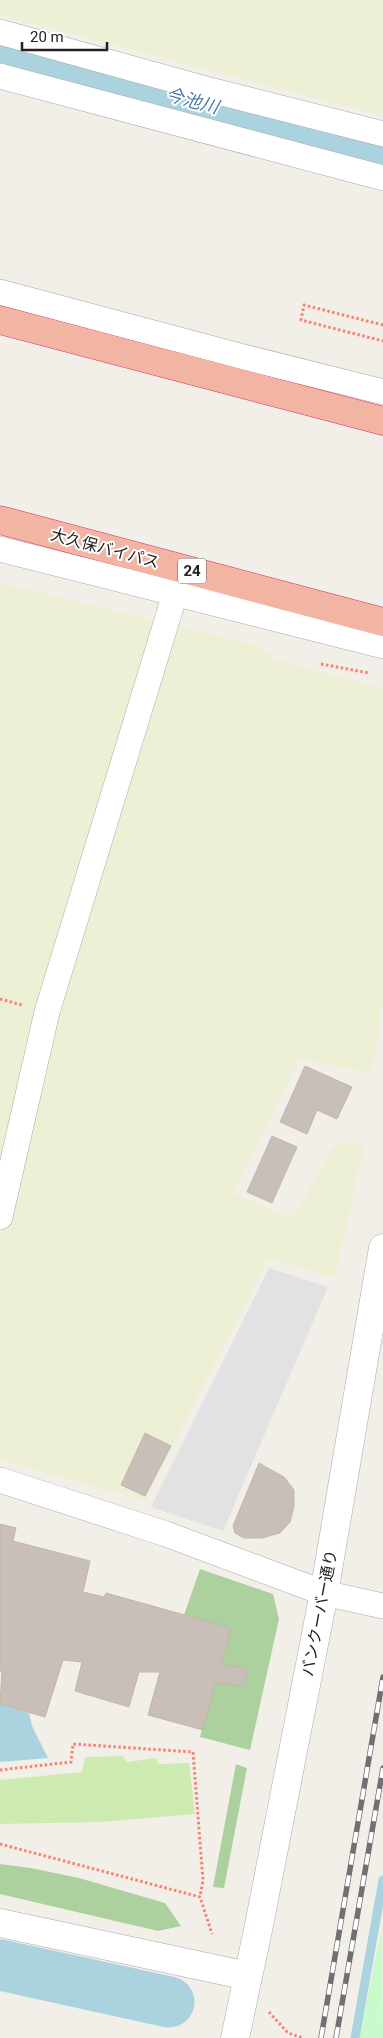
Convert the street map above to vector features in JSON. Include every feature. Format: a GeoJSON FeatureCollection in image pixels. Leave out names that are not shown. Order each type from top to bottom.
{"type":"FeatureCollection","features":[{"type":"Feature","properties":{"kind":"highway"},"geometry":{"type":"LineString","coordinates":[[0,320],[383,422]]}},
{"type":"Feature","properties":{"kind":"highway","name":"大久保バイパス"},"geometry":{"type":"LineString","coordinates":[[0,520],[383,622]]}},
{"type":"Feature","properties":{"kind":"street"},"geometry":{"type":"LineString","coordinates":[[0,32],[206,89],[383,134]]}},
{"type":"Feature","properties":{"kind":"street"},"geometry":{"type":"LineString","coordinates":[[0,76],[383,178]]}},
{"type":"Feature","properties":{"kind":"street"},"geometry":{"type":"LineString","coordinates":[[0,292],[383,392]]}},
{"type":"Feature","properties":{"kind":"street"},"geometry":{"type":"LineString","coordinates":[[0,549],[383,646]]}},
{"type":"Feature","properties":{"kind":"street"},"geometry":{"type":"LineString","coordinates":[[0,1217],[47,1012],[175,594]]}},
{"type":"Feature","properties":{"kind":"street","name":"バンクーバー通り"},"geometry":{"type":"LineString","coordinates":[[235,2038],[324,1593],[383,1248]]}},
{"type":"Feature","properties":{"kind":"street"},"geometry":{"type":"LineString","coordinates":[[0,1480],[166,1534],[324,1593],[383,1606]]}},
{"type":"Feature","properties":{"kind":"street"},"geometry":{"type":"LineString","coordinates":[[0,1923],[248,1976]]}},
{"type":"Feature","properties":{"kind":"path"},"geometry":{"type":"LineString","coordinates":[[383,325],[304,305],[301,320],[383,341]]}},
{"type":"Feature","properties":{"kind":"path"},"geometry":{"type":"LineString","coordinates":[[321,664],[374,674]]}},
{"type":"Feature","properties":{"kind":"path"},"geometry":{"type":"LineString","coordinates":[[0,1770],[70,1762],[73,1744],[193,1752],[203,1880],[200,1897],[212,1934]]}},
{"type":"Feature","properties":{"kind":"path"},"geometry":{"type":"LineString","coordinates":[[0,1844],[200,1897]]}},
{"type":"Feature","properties":{"kind":"path"},"geometry":{"type":"LineString","coordinates":[[265,2009],[288,2033],[303,2038]]}},
{"type":"Feature","properties":{"kind":"path"},"geometry":{"type":"LineString","coordinates":[[287,2038],[288,2033]]}},
{"type":"Feature","properties":{"kind":"green space"},"geometry":{"type":"Polygon","coordinates":[[[0,0],[383,0],[383,116],[0,15],[0,0]]]}},
{"type":"Feature","properties":{"kind":"green space"},"geometry":{"type":"Polygon","coordinates":[[[0,583],[260,646],[276,660],[383,688],[383,1001],[372,1073],[300,1059],[233,1193],[287,1217],[298,1212],[330,1149],[337,1144],[347,1142],[364,1147],[335,1278],[268,1258],[145,1501],[0,1460],[0,583]]]}},
{"type":"Feature","properties":{"kind":"green space"},"geometry":{"type":"Polygon","coordinates":[[[200,1569],[273,1594],[279,1619],[250,1750],[200,1737],[215,1683],[245,1686],[247,1668],[221,1665],[231,1628],[184,1615],[200,1569]]]}},
{"type":"Feature","properties":{"kind":"green space"},"geometry":{"type":"Polygon","coordinates":[[[123,1756],[127,1762],[156,1758],[159,1764],[189,1763],[195,1814],[102,1822],[0,1824],[0,1780],[82,1772],[85,1757],[123,1756]]]}},
{"type":"Feature","properties":{"kind":"green space"},"geometry":{"type":"Polygon","coordinates":[[[236,1764],[247,1768],[224,1888],[213,1887],[236,1764]]]}},
{"type":"Feature","properties":{"kind":"green space"},"geometry":{"type":"Polygon","coordinates":[[[0,1864],[79,1878],[165,1903],[181,1926],[158,1931],[0,1894],[0,1864]]]}},
{"type":"Feature","properties":{"kind":"green space"},"geometry":{"type":"Polygon","coordinates":[[[382,1927],[383,2038],[360,2038],[359,2037],[382,1927]]]}},
{"type":"Feature","properties":{"kind":"shaded area"},"geometry":{"type":"Polygon","coordinates":[[[269,1268],[328,1287],[223,1531],[151,1507],[269,1268]]]}},
{"type":"Feature","properties":{"kind":"water"},"geometry":{"type":"Polygon","coordinates":[[[0,1704],[29,1713],[32,1726],[48,1758],[0,1762],[0,1704]]]}},
{"type":"Feature","properties":{"kind":"building"},"geometry":{"type":"Polygon","coordinates":[[[305,1066],[352,1087],[337,1119],[317,1110],[307,1134],[280,1122],[305,1066]]]}},
{"type":"Feature","properties":{"kind":"building"},"geometry":{"type":"Polygon","coordinates":[[[272,1136],[297,1147],[272,1203],[247,1192],[272,1136]]]}},
{"type":"Feature","properties":{"kind":"building"},"geometry":{"type":"Polygon","coordinates":[[[145,1433],[171,1446],[145,1496],[121,1485],[145,1433]]]}},
{"type":"Feature","properties":{"kind":"building"},"geometry":{"type":"Polygon","coordinates":[[[259,1463],[284,1477],[294,1490],[294,1507],[290,1522],[280,1533],[262,1538],[244,1538],[235,1533],[233,1526],[259,1463]]]}},
{"type":"Feature","properties":{"kind":"building"},"geometry":{"type":"Polygon","coordinates":[[[0,1524],[16,1528],[13,1541],[90,1561],[83,1592],[104,1597],[106,1593],[231,1628],[221,1665],[247,1668],[245,1686],[215,1683],[203,1730],[148,1715],[160,1672],[139,1672],[129,1707],[75,1691],[82,1662],[63,1660],[45,1717],[0,1704],[2,1671],[0,1671],[0,1524]]]}},
{"type":"Feature","properties":{"kind":"waterway","name":"今池川"},"geometry":{"type":"LineString","coordinates":[[0,52],[383,151]]}},
{"type":"Feature","properties":{"kind":"waterway"},"geometry":{"type":"LineString","coordinates":[[355,2038],[383,1880]]}},
{"type":"Feature","properties":{"kind":"waterway"},"geometry":{"type":"LineString","coordinates":[[0,1965],[169,2002]]}},
{"type":"Feature","properties":{"kind":"railway"},"geometry":{"type":"LineString","coordinates":[[321,2038],[383,1677]]}},
{"type":"Feature","properties":{"kind":"railway"},"geometry":{"type":"LineString","coordinates":[[336,2038],[383,1768]]}}]}
